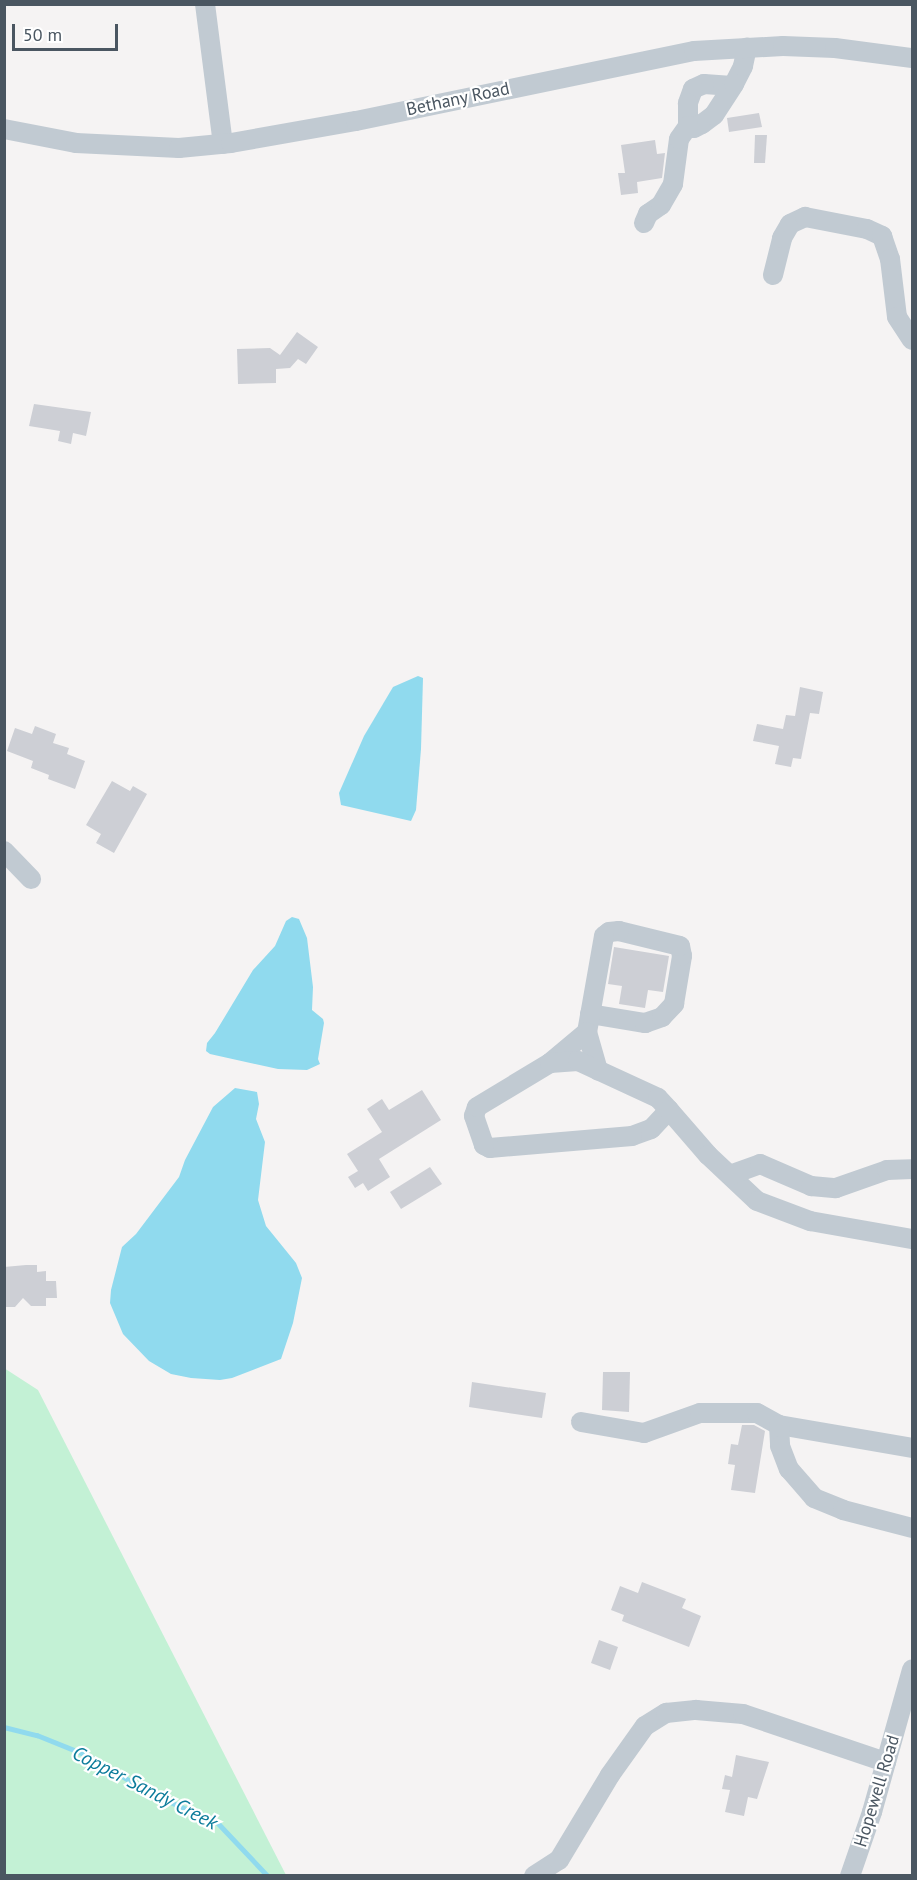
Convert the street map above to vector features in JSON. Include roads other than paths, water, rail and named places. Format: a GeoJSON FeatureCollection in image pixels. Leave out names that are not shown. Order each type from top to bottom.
{"type":"FeatureCollection","features":[{"type":"Feature","properties":{"kind":"street"},"geometry":{"type":"LineString","coordinates":[[205,4],[223,144]]}},
{"type":"Feature","properties":{"kind":"street"},"geometry":{"type":"LineString","coordinates":[[688,126],[694,128],[714,115],[743,66],[747,47]]}},
{"type":"Feature","properties":{"kind":"street","name":"Bethany Road"},"geometry":{"type":"LineString","coordinates":[[4,129],[76,143],[128,147],[223,144],[356,121],[650,58],[747,47],[835,48],[912,58]]}},
{"type":"Feature","properties":{"kind":"street"},"geometry":{"type":"LineString","coordinates":[[644,223],[648,214],[661,205],[673,184],[679,138],[688,126],[688,103],[693,89],[704,84],[732,86]]}},
{"type":"Feature","properties":{"kind":"street"},"geometry":{"type":"LineString","coordinates":[[773,275],[782,238],[790,224],[805,217],[867,229],[882,236],[890,259],[897,317],[912,340]]}},
{"type":"Feature","properties":{"kind":"street"},"geometry":{"type":"LineString","coordinates":[[4,851],[32,879]]}},
{"type":"Feature","properties":{"kind":"street"},"geometry":{"type":"LineString","coordinates":[[598,1070],[588,1023],[604,936],[609,932],[619,931],[680,946],[682,956],[674,1004],[662,1017],[645,1023],[588,1023],[550,1063],[474,1110],[484,1145],[490,1148],[633,1136],[659,1123],[669,1110]]}},
{"type":"Feature","properties":{"kind":"street"},"geometry":{"type":"LineString","coordinates":[[550,1063],[578,1061],[658,1098],[757,1201],[810,1221],[912,1239]]}},
{"type":"Feature","properties":{"kind":"street"},"geometry":{"type":"LineString","coordinates":[[730,1175],[760,1164],[811,1186],[836,1188],[887,1170],[912,1169]]}},
{"type":"Feature","properties":{"kind":"street"},"geometry":{"type":"LineString","coordinates":[[581,1422],[644,1433],[700,1413],[757,1413],[779,1425],[912,1448]]}},
{"type":"Feature","properties":{"kind":"street"},"geometry":{"type":"LineString","coordinates":[[779,1425],[780,1446],[789,1469],[814,1498],[843,1510],[912,1528]]}},
{"type":"Feature","properties":{"kind":"street","name":"Hopewell Road"},"geometry":{"type":"LineString","coordinates":[[850,1875],[912,1678]]}},
{"type":"Feature","properties":{"kind":"street"},"geometry":{"type":"LineString","coordinates":[[534,1875],[559,1860],[610,1775],[645,1726],[666,1713],[696,1710],[743,1714],[886,1762]]}},
{"type":"Feature","properties":{"kind":"water"},"geometry":{"type":"Polygon","coordinates":[[[418,676],[423,678],[421,749],[416,810],[411,821],[341,805],[339,793],[364,736],[393,687],[418,676]]]}},
{"type":"Feature","properties":{"kind":"water"},"geometry":{"type":"Polygon","coordinates":[[[292,917],[299,919],[307,938],[313,987],[312,1010],[323,1019],[324,1023],[318,1059],[320,1064],[307,1070],[278,1069],[210,1054],[206,1051],[207,1043],[253,970],[275,946],[286,921],[292,917]]]}},
{"type":"Feature","properties":{"kind":"water"},"geometry":{"type":"Polygon","coordinates":[[[235,1088],[257,1092],[259,1104],[256,1119],[265,1142],[258,1200],[266,1226],[296,1263],[302,1278],[293,1323],[281,1359],[232,1378],[220,1380],[191,1378],[171,1374],[149,1361],[123,1334],[110,1303],[111,1290],[122,1247],[136,1234],[179,1177],[185,1160],[213,1107],[235,1088]]]}},
{"type":"Feature","properties":{"kind":"waterway","name":"Copper Sandy Creek"},"geometry":{"type":"LineString","coordinates":[[4,1727],[37,1735],[89,1756],[150,1793],[218,1823],[268,1876]]}}]}
